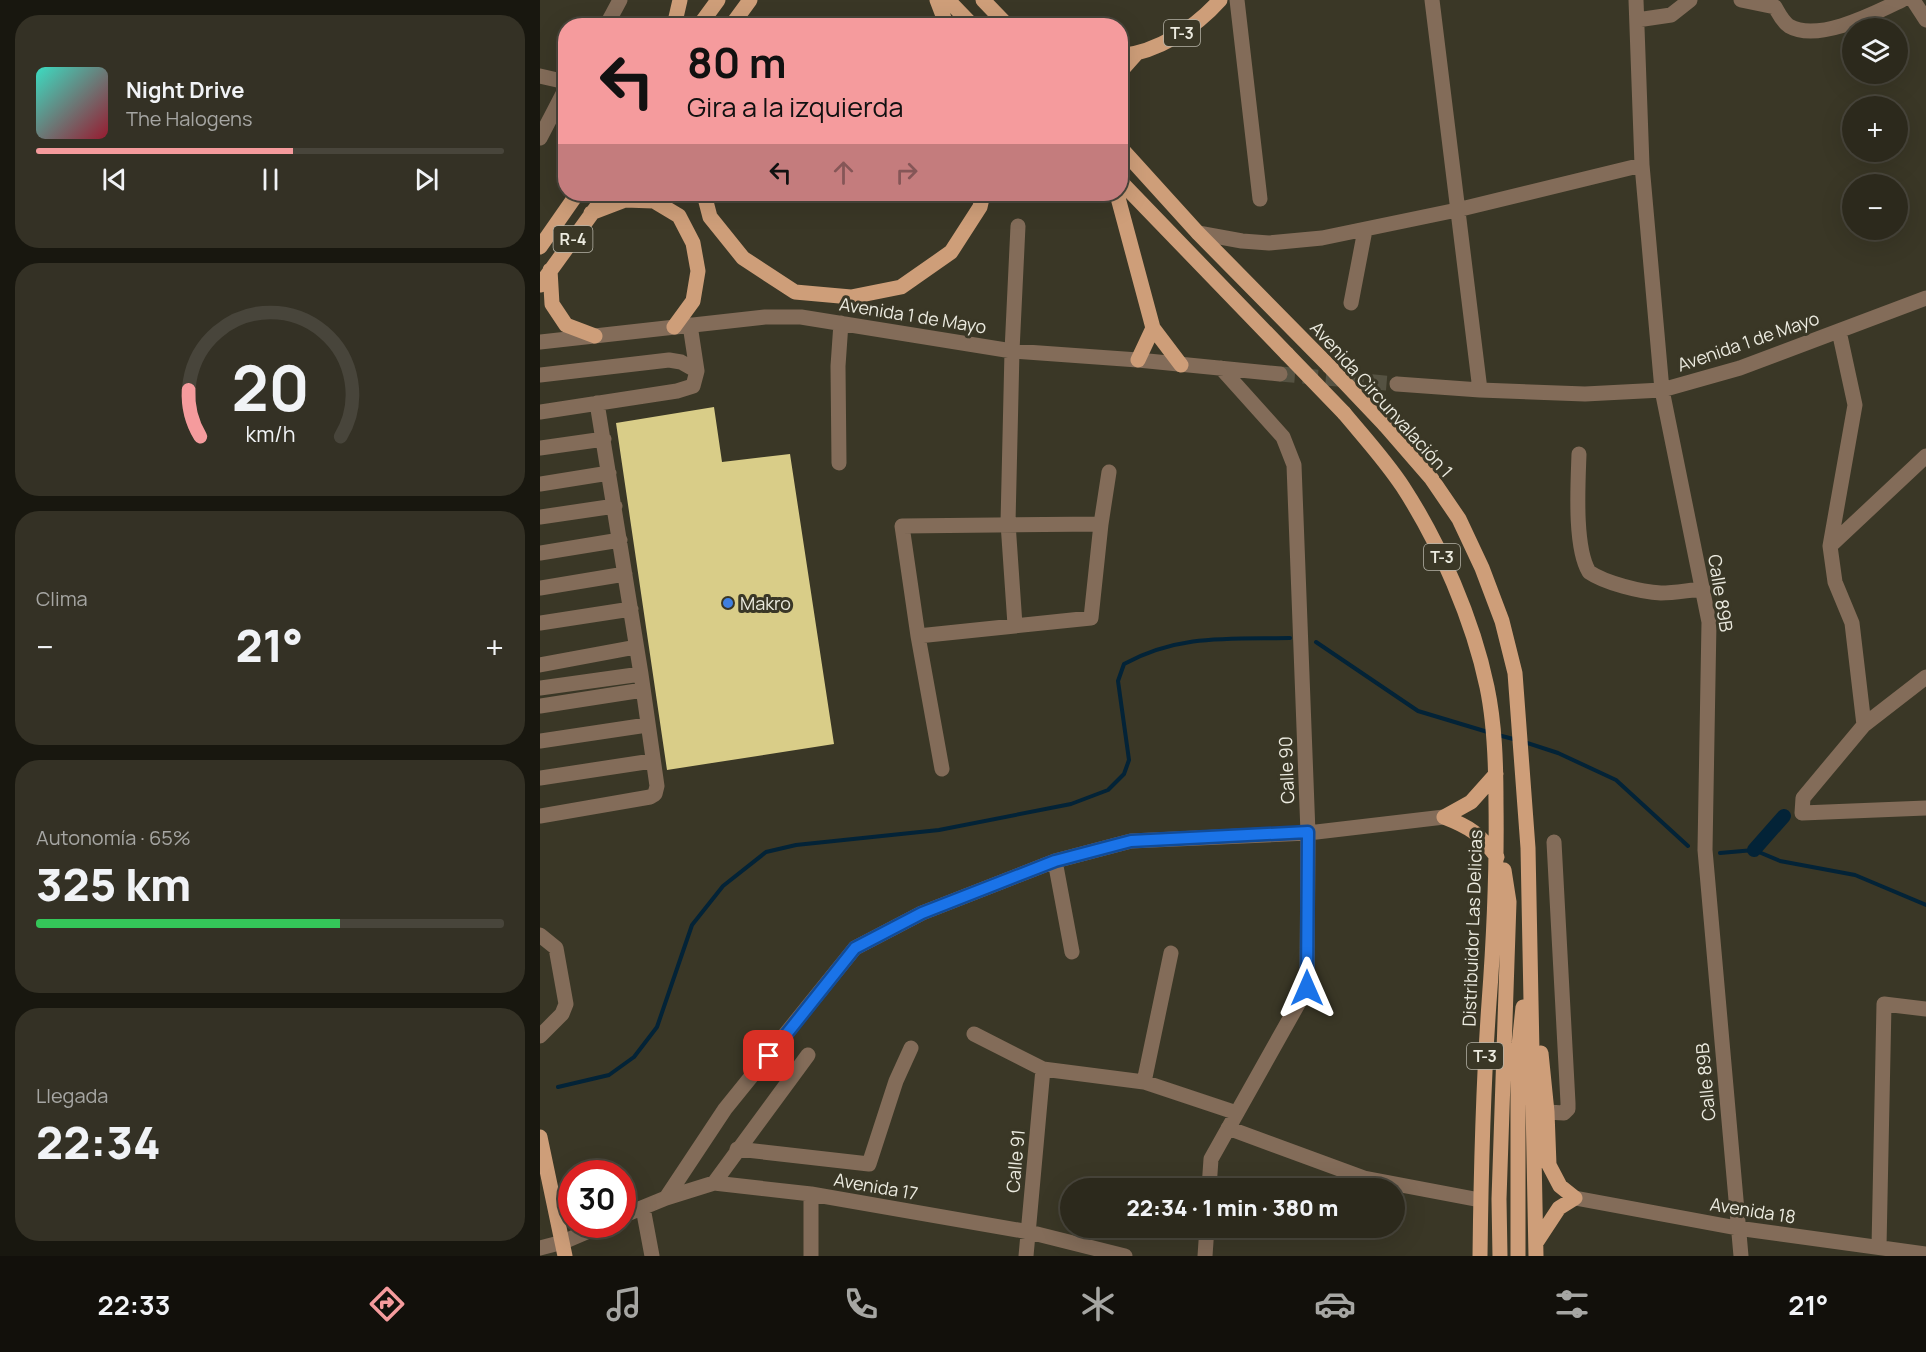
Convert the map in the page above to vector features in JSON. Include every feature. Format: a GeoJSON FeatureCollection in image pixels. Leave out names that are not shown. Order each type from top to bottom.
{"type":"FeatureCollection","features":[{"type":"Feature","properties":{"kind":"main road"},"geometry":{"type":"LineString","coordinates":[[676,18],[680,0]]}},
{"type":"Feature","properties":{"kind":"main road"},"geometry":{"type":"LineString","coordinates":[[705,18],[718,0]]}},
{"type":"Feature","properties":{"kind":"main road"},"geometry":{"type":"LineString","coordinates":[[936,0],[944,18]]}},
{"type":"Feature","properties":{"kind":"main road"},"geometry":{"type":"LineString","coordinates":[[948,0],[965,18]]}},
{"type":"Feature","properties":{"kind":"main road"},"geometry":{"type":"LineString","coordinates":[[983,0],[1000,18]]}},
{"type":"Feature","properties":{"kind":"main road","name":"T-3"},"geometry":{"type":"LineString","coordinates":[[1136,54],[1186,31],[1209,13],[1220,0]]}},
{"type":"Feature","properties":{"kind":"main road"},"geometry":{"type":"LineString","coordinates":[[1128,55],[1136,54]]}},
{"type":"Feature","properties":{"kind":"main road"},"geometry":{"type":"LineString","coordinates":[[1128,63],[1136,54]]}},
{"type":"Feature","properties":{"kind":"main road","name":"Avenida Circunvalación 1"},"geometry":{"type":"LineString","coordinates":[[1128,156],[1198,233],[1384,425],[1431,478],[1459,519],[1482,568],[1502,621],[1515,673],[1528,848],[1530,945]]}},
{"type":"Feature","properties":{"kind":"main road","name":"Avenida Circunvalación 1"},"geometry":{"type":"LineString","coordinates":[[1128,189],[1344,413],[1402,485],[1427,527],[1450,574],[1477,648],[1487,687],[1495,741],[1496,817]]}},
{"type":"Feature","properties":{"kind":"main road","name":"R-4"},"geometry":{"type":"LineString","coordinates":[[540,248],[572,201]]}},
{"type":"Feature","properties":{"kind":"main road","name":"R-4"},"geometry":{"type":"LineString","coordinates":[[540,285],[600,201]]}},
{"type":"Feature","properties":{"kind":"main road"},"geometry":{"type":"LineString","coordinates":[[591,213],[622,201]]}},
{"type":"Feature","properties":{"kind":"main road"},"geometry":{"type":"LineString","coordinates":[[654,201],[679,216],[693,243],[698,271],[693,301],[674,327]]}},
{"type":"Feature","properties":{"kind":"main road"},"geometry":{"type":"LineString","coordinates":[[706,201],[710,217],[743,258],[795,292],[851,297],[901,287],[951,252],[980,207],[981,201]]}},
{"type":"Feature","properties":{"kind":"main road"},"geometry":{"type":"LineString","coordinates":[[1119,201],[1153,328],[1181,365]]}},
{"type":"Feature","properties":{"kind":"main road"},"geometry":{"type":"LineString","coordinates":[[550,270],[552,304],[566,325],[595,336]]}},
{"type":"Feature","properties":{"kind":"main road"},"geometry":{"type":"LineString","coordinates":[[1138,360],[1153,328]]}},
{"type":"Feature","properties":{"kind":"main road"},"geometry":{"type":"LineString","coordinates":[[1444,818],[1471,802],[1496,774]]}},
{"type":"Feature","properties":{"kind":"main road"},"geometry":{"type":"LineString","coordinates":[[1496,817],[1509,902],[1499,1199],[1500,1256]]}},
{"type":"Feature","properties":{"kind":"main road","name":"Distribuidor Las Delicias"},"geometry":{"type":"LineString","coordinates":[[1480,1256],[1484,1078],[1496,904],[1496,817]]}},
{"type":"Feature","properties":{"kind":"main road"},"geometry":{"type":"LineString","coordinates":[[1444,818],[1466,826],[1478,834],[1497,857]]}},
{"type":"Feature","properties":{"kind":"main road"},"geometry":{"type":"LineString","coordinates":[[1530,945],[1547,1112],[1549,1165],[1560,1186],[1575,1198],[1559,1208],[1536,1250]]}},
{"type":"Feature","properties":{"kind":"main road"},"geometry":{"type":"LineString","coordinates":[[1518,1256],[1518,1055],[1530,945]]}},
{"type":"Feature","properties":{"kind":"main road","name":"T-3"},"geometry":{"type":"LineString","coordinates":[[1530,945],[1536,1250]]}},
{"type":"Feature","properties":{"kind":"main road"},"geometry":{"type":"LineString","coordinates":[[540,1137],[564,1249]]}},
{"type":"Feature","properties":{"kind":"street"},"geometry":{"type":"LineString","coordinates":[[610,18],[620,0]]}},
{"type":"Feature","properties":{"kind":"street"},"geometry":{"type":"LineString","coordinates":[[1238,0],[1260,199]]}},
{"type":"Feature","properties":{"kind":"street"},"geometry":{"type":"LineString","coordinates":[[1432,0],[1480,390]]}},
{"type":"Feature","properties":{"kind":"street","name":"Calle 89B"},"geometry":{"type":"LineString","coordinates":[[1636,0],[1642,165],[1662,390],[1709,622],[1705,850],[1741,1256]]}},
{"type":"Feature","properties":{"kind":"street"},"geometry":{"type":"LineString","coordinates":[[1637,20],[1671,15],[1690,0]]}},
{"type":"Feature","properties":{"kind":"street"},"geometry":{"type":"LineString","coordinates":[[1741,0],[1775,4],[1782,20],[1798,29],[1846,25],[1902,0]]}},
{"type":"Feature","properties":{"kind":"street"},"geometry":{"type":"LineString","coordinates":[[1913,0],[1926,20]]}},
{"type":"Feature","properties":{"kind":"street"},"geometry":{"type":"LineString","coordinates":[[540,76],[558,80]]}},
{"type":"Feature","properties":{"kind":"street"},"geometry":{"type":"LineString","coordinates":[[540,138],[558,103]]}},
{"type":"Feature","properties":{"kind":"street"},"geometry":{"type":"LineString","coordinates":[[1198,233],[1269,243],[1322,238],[1457,210],[1642,165]]}},
{"type":"Feature","properties":{"kind":"street"},"geometry":{"type":"LineString","coordinates":[[1015,625],[1008,524],[1012,351],[1018,226]]}},
{"type":"Feature","properties":{"kind":"street"},"geometry":{"type":"LineString","coordinates":[[1352,303],[1365,230]]}},
{"type":"Feature","properties":{"kind":"street","name":"Avenida 1 de Mayo"},"geometry":{"type":"LineString","coordinates":[[1397,384],[1584,394],[1662,390],[1740,368],[1926,298]]}},
{"type":"Feature","properties":{"kind":"street","name":"Avenida 1 de Mayo"},"geometry":{"type":"LineString","coordinates":[[540,342],[765,317],[801,317],[1012,351],[1138,360],[1280,374]]}},
{"type":"Feature","properties":{"kind":"street"},"geometry":{"type":"LineString","coordinates":[[839,463],[838,366],[841,323]]}},
{"type":"Feature","properties":{"kind":"street"},"geometry":{"type":"LineString","coordinates":[[690,325],[695,378]]}},
{"type":"Feature","properties":{"kind":"street"},"geometry":{"type":"LineString","coordinates":[[1839,331],[1855,405],[1830,546],[1835,582],[1852,623],[1864,725]]}},
{"type":"Feature","properties":{"kind":"street"},"geometry":{"type":"LineString","coordinates":[[540,375],[669,360],[681,362],[695,378]]}},
{"type":"Feature","properties":{"kind":"street","name":"Calle 90"},"geometry":{"type":"LineString","coordinates":[[1210,1178],[1211,1159],[1307,988],[1308,832],[1294,465],[1283,437],[1221,368]]}},
{"type":"Feature","properties":{"kind":"street"},"geometry":{"type":"LineString","coordinates":[[540,412],[677,391],[695,378]]}},
{"type":"Feature","properties":{"kind":"street"},"geometry":{"type":"LineString","coordinates":[[540,816],[650,797],[655,794],[657,786],[615,506],[597,404]]}},
{"type":"Feature","properties":{"kind":"street"},"geometry":{"type":"LineString","coordinates":[[540,448],[604,439]]}},
{"type":"Feature","properties":{"kind":"street"},"geometry":{"type":"LineString","coordinates":[[1579,454],[1578,507],[1581,546],[1589,572],[1606,580],[1660,593],[1703,589]]}},
{"type":"Feature","properties":{"kind":"street"},"geometry":{"type":"LineString","coordinates":[[1830,546],[1926,456]]}},
{"type":"Feature","properties":{"kind":"street"},"geometry":{"type":"LineString","coordinates":[[918,636],[1091,618],[1109,472]]}},
{"type":"Feature","properties":{"kind":"street"},"geometry":{"type":"LineString","coordinates":[[540,484],[609,473]]}},
{"type":"Feature","properties":{"kind":"street"},"geometry":{"type":"LineString","coordinates":[[540,517],[615,506]]}},
{"type":"Feature","properties":{"kind":"street"},"geometry":{"type":"LineString","coordinates":[[942,769],[918,636],[902,526],[1101,524]]}},
{"type":"Feature","properties":{"kind":"street"},"geometry":{"type":"LineString","coordinates":[[540,553],[620,540]]}},
{"type":"Feature","properties":{"kind":"street"},"geometry":{"type":"LineString","coordinates":[[540,588],[625,574]]}},
{"type":"Feature","properties":{"kind":"street"},"geometry":{"type":"LineString","coordinates":[[540,623],[631,609]]}},
{"type":"Feature","properties":{"kind":"street"},"geometry":{"type":"LineString","coordinates":[[540,665],[636,646]]}},
{"type":"Feature","properties":{"kind":"street"},"geometry":{"type":"LineString","coordinates":[[540,688],[641,674]]}},
{"type":"Feature","properties":{"kind":"street"},"geometry":{"type":"LineString","coordinates":[[1926,677],[1864,725],[1803,798],[1802,813],[1926,808]]}},
{"type":"Feature","properties":{"kind":"street"},"geometry":{"type":"LineString","coordinates":[[540,706],[643,690]]}},
{"type":"Feature","properties":{"kind":"street"},"geometry":{"type":"LineString","coordinates":[[540,741],[647,725]]}},
{"type":"Feature","properties":{"kind":"street"},"geometry":{"type":"LineString","coordinates":[[540,778],[652,761]]}},
{"type":"Feature","properties":{"kind":"street"},"geometry":{"type":"LineString","coordinates":[[666,1198],[725,1109],[855,948],[922,913],[1055,861],[1131,841],[1308,832],[1444,818]]}},
{"type":"Feature","properties":{"kind":"street"},"geometry":{"type":"LineString","coordinates":[[1547,1112],[1564,1113],[1568,1109],[1554,842]]}},
{"type":"Feature","properties":{"kind":"street"},"geometry":{"type":"LineString","coordinates":[[1055,861],[1072,952]]}},
{"type":"Feature","properties":{"kind":"street"},"geometry":{"type":"LineString","coordinates":[[540,935],[556,948],[566,1004],[562,1014],[540,1036]]}},
{"type":"Feature","properties":{"kind":"street"},"geometry":{"type":"LineString","coordinates":[[1144,1082],[1171,952]]}},
{"type":"Feature","properties":{"kind":"street"},"geometry":{"type":"LineString","coordinates":[[1879,1247],[1884,1004],[1926,1009]]}},
{"type":"Feature","properties":{"kind":"street"},"geometry":{"type":"LineString","coordinates":[[974,1034],[1042,1069],[1144,1082],[1237,1113]]}},
{"type":"Feature","properties":{"kind":"street"},"geometry":{"type":"LineString","coordinates":[[737,1149],[869,1164],[896,1081],[911,1048]]}},
{"type":"Feature","properties":{"kind":"street"},"geometry":{"type":"LineString","coordinates":[[714,1183],[808,1054]]}},
{"type":"Feature","properties":{"kind":"street","name":"Calle 91"},"geometry":{"type":"LineString","coordinates":[[1026,1256],[1042,1069]]}},
{"type":"Feature","properties":{"kind":"street"},"geometry":{"type":"LineString","coordinates":[[1228,1128],[1364,1178],[1480,1200]]}},
{"type":"Feature","properties":{"kind":"street","name":"Avenida 17"},"geometry":{"type":"LineString","coordinates":[[636,1211],[666,1198],[714,1183],[811,1194],[1029,1232],[1125,1256]]}},
{"type":"Feature","properties":{"kind":"street"},"geometry":{"type":"LineString","coordinates":[[811,1194],[811,1256]]}},
{"type":"Feature","properties":{"kind":"street","name":"Avenida 18"},"geometry":{"type":"LineString","coordinates":[[1575,1198],[1737,1228],[1926,1254]]}},
{"type":"Feature","properties":{"kind":"street"},"geometry":{"type":"LineString","coordinates":[[643,1208],[652,1256]]}},
{"type":"Feature","properties":{"kind":"street"},"geometry":{"type":"LineString","coordinates":[[540,1248],[564,1249],[582,1238]]}},
{"type":"Feature","properties":{"kind":"street"},"geometry":{"type":"LineString","coordinates":[[1205,1256],[1206,1238]]}},
{"type":"Feature","properties":{"kind":"building","name":"Makro"},"geometry":{"type":"Polygon","coordinates":[[[714,407],[722,462],[790,454],[834,744],[667,770],[616,423],[714,407]]]}},
{"type":"Feature","properties":{"kind":"waterway"},"geometry":{"type":"LineString","coordinates":[[558,1087],[609,1075],[634,1057],[657,1027],[692,925],[723,886],[766,852],[796,845],[939,830],[1071,804],[1108,790],[1124,774],[1129,760],[1118,681],[1124,664],[1144,654],[1185,643],[1225,639],[1290,638]]}},
{"type":"Feature","properties":{"kind":"waterway"},"geometry":{"type":"LineString","coordinates":[[1316,642],[1418,711],[1491,733]]}},
{"type":"Feature","properties":{"kind":"waterway"},"geometry":{"type":"LineString","coordinates":[[1498,735],[1517,740]]}},
{"type":"Feature","properties":{"kind":"waterway"},"geometry":{"type":"LineString","coordinates":[[1524,742],[1558,753],[1616,780],[1688,846]]}},
{"type":"Feature","properties":{"kind":"waterway"},"geometry":{"type":"LineString","coordinates":[[1754,850],[1784,816]]}},
{"type":"Feature","properties":{"kind":"waterway"},"geometry":{"type":"LineString","coordinates":[[1720,853],[1754,850],[1780,861],[1855,875],[1926,905]]}},
{"type":"Feature","properties":{"kind":"tunnel"},"geometry":{"type":"LineString","coordinates":[[1280,374],[1397,384]]}},
{"type":"Feature","properties":{"kind":"place","name":"Makro"},"geometry":{"type":"Point","coordinates":[728,603]}},
{"type":"Feature","properties":{"kind":"route"},"geometry":{"type":"LineString","coordinates":[[769,1056],[855,948],[922,913],[1055,861],[1131,841],[1308,832],[1307,988]]}}]}
